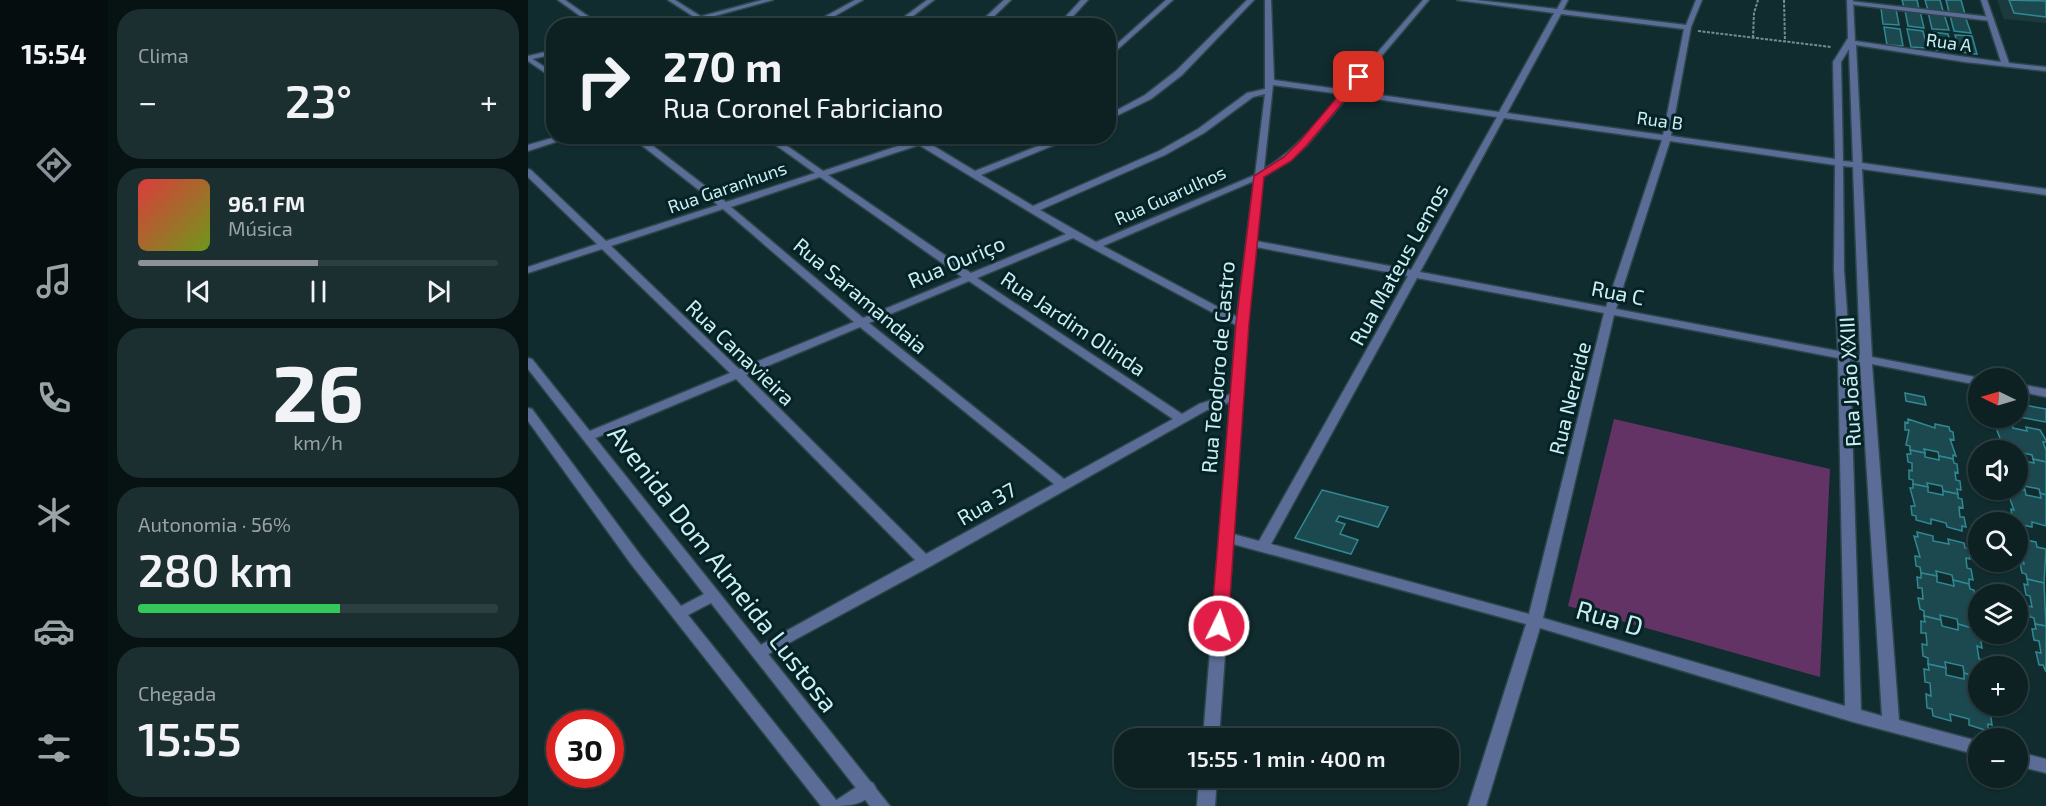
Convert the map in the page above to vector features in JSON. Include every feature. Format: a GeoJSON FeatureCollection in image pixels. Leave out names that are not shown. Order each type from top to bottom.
{"type":"FeatureCollection","features":[{"type":"Feature","properties":{"kind":"street"},"geometry":{"type":"LineString","coordinates":[[561,0],[587,18]]}},
{"type":"Feature","properties":{"kind":"street"},"geometry":{"type":"LineString","coordinates":[[671,0],[700,18],[770,0]]}},
{"type":"Feature","properties":{"kind":"street"},"geometry":{"type":"LineString","coordinates":[[826,18],[860,0]]}},
{"type":"Feature","properties":{"kind":"street"},"geometry":{"type":"LineString","coordinates":[[906,18],[931,0]]}},
{"type":"Feature","properties":{"kind":"street"},"geometry":{"type":"LineString","coordinates":[[988,18],[1008,0]]}},
{"type":"Feature","properties":{"kind":"street"},"geometry":{"type":"LineString","coordinates":[[1068,18],[1086,0]]}},
{"type":"Feature","properties":{"kind":"street"},"geometry":{"type":"LineString","coordinates":[[1116,49],[1170,0]]}},
{"type":"Feature","properties":{"kind":"street"},"geometry":{"type":"LineString","coordinates":[[1116,114],[1148,97],[1179,73],[1251,0]]}},
{"type":"Feature","properties":{"kind":"street","name":"Rua Teodoro de Castro"},"geometry":{"type":"LineString","coordinates":[[1212,728],[1242,324],[1270,86],[1268,0]]}},
{"type":"Feature","properties":{"kind":"street","name":"Rua Guarulhos"},"geometry":{"type":"LineString","coordinates":[[1095,246],[1259,176],[1287,159],[1426,0]]}},
{"type":"Feature","properties":{"kind":"street"},"geometry":{"type":"LineString","coordinates":[[1460,0],[1688,28]]}},
{"type":"Feature","properties":{"kind":"street","name":"Rua Mateus Lemos"},"geometry":{"type":"LineString","coordinates":[[1263,547],[1565,0]]}},
{"type":"Feature","properties":{"kind":"street","name":"Rua Nereide"},"geometry":{"type":"LineString","coordinates":[[1477,806],[1535,621],[1610,310],[1667,138],[1688,28],[1699,0]]}},
{"type":"Feature","properties":{"kind":"street"},"geometry":{"type":"LineString","coordinates":[[1984,0],[2006,65]]}},
{"type":"Feature","properties":{"kind":"street"},"geometry":{"type":"LineString","coordinates":[[1850,2],[1991,19]]}},
{"type":"Feature","properties":{"kind":"street","name":"Rua João XXIII"},"geometry":{"type":"LineString","coordinates":[[1850,2],[1849,43],[1858,165],[1866,359],[1891,724]]}},
{"type":"Feature","properties":{"kind":"street","name":"Rua João XXIII"},"geometry":{"type":"LineString","coordinates":[[1849,43],[1837,62],[1839,270],[1844,355],[1853,715]]}},
{"type":"Feature","properties":{"kind":"street","name":"Rua A"},"geometry":{"type":"LineString","coordinates":[[1849,43],[2046,69]]}},
{"type":"Feature","properties":{"kind":"street"},"geometry":{"type":"LineString","coordinates":[[528,58],[546,54]]}},
{"type":"Feature","properties":{"kind":"street"},"geometry":{"type":"LineString","coordinates":[[528,58],[546,71]]}},
{"type":"Feature","properties":{"kind":"street"},"geometry":{"type":"LineString","coordinates":[[1034,209],[1162,153],[1201,131],[1250,95],[1270,86]]}},
{"type":"Feature","properties":{"kind":"street","name":"Rua B"},"geometry":{"type":"LineString","coordinates":[[1270,86],[1346,92],[2046,192]]}},
{"type":"Feature","properties":{"kind":"street"},"geometry":{"type":"LineString","coordinates":[[528,148],[546,143]]}},
{"type":"Feature","properties":{"kind":"street","name":"Rua Saramandaia"},"geometry":{"type":"LineString","coordinates":[[644,144],[724,206],[862,323],[1062,484]]}},
{"type":"Feature","properties":{"kind":"street","name":"Rua Jardim Olinda"},"geometry":{"type":"LineString","coordinates":[[778,144],[968,276],[1182,418]]}},
{"type":"Feature","properties":{"kind":"street","name":"Rua Garanhuns"},"geometry":{"type":"LineString","coordinates":[[528,270],[915,144]]}},
{"type":"Feature","properties":{"kind":"street"},"geometry":{"type":"LineString","coordinates":[[924,144],[1073,234],[1242,324]]}},
{"type":"Feature","properties":{"kind":"street"},"geometry":{"type":"LineString","coordinates":[[975,174],[1052,144]]}},
{"type":"Feature","properties":{"kind":"street","name":"Rua Canavieira"},"geometry":{"type":"LineString","coordinates":[[528,172],[738,374],[926,562]]}},
{"type":"Feature","properties":{"kind":"street","name":"Rua Ouriço"},"geometry":{"type":"LineString","coordinates":[[590,436],[1073,234]]}},
{"type":"Feature","properties":{"kind":"street","name":"Rua C"},"geometry":{"type":"LineString","coordinates":[[1251,243],[1968,379]]}},
{"type":"Feature","properties":{"kind":"street","name":"Avenida Dom Almeida Lustosa"},"geometry":{"type":"LineString","coordinates":[[528,361],[590,436],[881,806]]}},
{"type":"Feature","properties":{"kind":"street"},"geometry":{"type":"LineString","coordinates":[[2028,390],[2046,393]]}},
{"type":"Feature","properties":{"kind":"street","name":"Rua 37"},"geometry":{"type":"LineString","coordinates":[[760,652],[1182,418],[1203,407],[1237,396]]}},
{"type":"Feature","properties":{"kind":"street"},"geometry":{"type":"LineString","coordinates":[[530,419],[679,613],[832,806]]}},
{"type":"Feature","properties":{"kind":"street","name":"Rua D"},"geometry":{"type":"LineString","coordinates":[[1226,537],[1535,621],[1853,715],[1968,745]]}},
{"type":"Feature","properties":{"kind":"street"},"geometry":{"type":"LineString","coordinates":[[679,613],[714,595]]}},
{"type":"Feature","properties":{"kind":"street"},"geometry":{"type":"LineString","coordinates":[[2028,762],[2046,766]]}},
{"type":"Feature","properties":{"kind":"street"},"geometry":{"type":"LineString","coordinates":[[841,806],[867,788]]}},
{"type":"Feature","properties":{"kind":"street"},"geometry":{"type":"LineString","coordinates":[[1206,806],[1207,788]]}},
{"type":"Feature","properties":{"kind":"path"},"geometry":{"type":"LineString","coordinates":[[1753,38],[1754,13],[1758,0]]}},
{"type":"Feature","properties":{"kind":"path"},"geometry":{"type":"LineString","coordinates":[[1784,0],[1785,42]]}},
{"type":"Feature","properties":{"kind":"path"},"geometry":{"type":"LineString","coordinates":[[1688,28],[1785,42],[1849,43]]}},
{"type":"Feature","properties":{"kind":"shaded area"},"geometry":{"type":"Polygon","coordinates":[[[1997,0],[2046,0],[2046,23],[2004,19],[1997,0]]]}},
{"type":"Feature","properties":{"kind":"shaded area"},"geometry":{"type":"Polygon","coordinates":[[[1614,419],[1830,469],[1820,677],[1568,606],[1614,419]]]}},
{"type":"Feature","properties":{"kind":"building"},"geometry":{"type":"Polygon","coordinates":[[[1902,0],[1917,0],[1919,9],[1904,7],[1902,0]]]}},
{"type":"Feature","properties":{"kind":"building"},"geometry":{"type":"Polygon","coordinates":[[[1925,0],[1940,0],[1943,11],[1928,10],[1925,0]]]}},
{"type":"Feature","properties":{"kind":"building"},"geometry":{"type":"Polygon","coordinates":[[[1946,0],[1961,0],[1965,14],[1949,12],[1946,0]]]}},
{"type":"Feature","properties":{"kind":"building"},"geometry":{"type":"Polygon","coordinates":[[[2009,0],[2046,1],[2046,17],[2014,13],[2009,0]]]}},
{"type":"Feature","properties":{"kind":"building"},"geometry":{"type":"Polygon","coordinates":[[[1881,8],[1896,9],[1899,25],[1883,24],[1881,8]]]}},
{"type":"Feature","properties":{"kind":"building"},"geometry":{"type":"Polygon","coordinates":[[[1905,10],[1920,11],[1924,28],[1908,26],[1905,10]]]}},
{"type":"Feature","properties":{"kind":"building"},"geometry":{"type":"Polygon","coordinates":[[[1928,12],[1944,14],[1949,30],[1932,29],[1928,12]]]}},
{"type":"Feature","properties":{"kind":"building"},"geometry":{"type":"Polygon","coordinates":[[[1950,15],[1965,16],[1971,33],[1954,31],[1950,15]]]}},
{"type":"Feature","properties":{"kind":"building"},"geometry":{"type":"Polygon","coordinates":[[[1884,27],[1900,29],[1903,46],[1887,45],[1884,27]]]}},
{"type":"Feature","properties":{"kind":"building"},"geometry":{"type":"Polygon","coordinates":[[[1907,29],[1923,31],[1927,48],[1911,47],[1907,29]]]}},
{"type":"Feature","properties":{"kind":"building"},"geometry":{"type":"Polygon","coordinates":[[[1932,32],[1948,34],[1953,51],[1936,50],[1932,32]]]}},
{"type":"Feature","properties":{"kind":"building"},"geometry":{"type":"Polygon","coordinates":[[[1955,35],[1972,36],[1977,54],[1960,52],[1955,35]]]}},
{"type":"Feature","properties":{"kind":"building"},"geometry":{"type":"Polygon","coordinates":[[[1905,393],[1924,397],[1926,405],[1906,401],[1905,393]]]}},
{"type":"Feature","properties":{"kind":"building"},"geometry":{"type":"Polygon","coordinates":[[[2028,406],[2046,409],[2046,422],[2028,419],[2028,406]]]}},
{"type":"Feature","properties":{"kind":"building"},"geometry":{"type":"Polygon","coordinates":[[[1908,419],[1935,428],[1935,424],[1949,427],[1953,432],[1954,440],[1950,439],[1956,456],[1953,455],[1953,459],[1924,449],[1925,453],[1910,450],[1910,446],[1906,445],[1909,430],[1905,430],[1905,422],[1908,423],[1908,419]]]}},
{"type":"Feature","properties":{"kind":"building"},"geometry":{"type":"Polygon","coordinates":[[[2028,427],[2040,430],[2046,440],[2043,442],[2046,462],[2033,459],[2032,455],[2028,454],[2028,440],[2001,440],[1996,428],[2027,431],[2028,427]]]}},
{"type":"Feature","properties":{"kind":"building"},"geometry":{"type":"Polygon","coordinates":[[[1910,450],[1925,453],[1925,457],[1939,460],[1939,456],[1953,459],[1957,464],[1956,480],[1960,481],[1961,490],[1957,489],[1958,494],[1943,491],[1942,486],[1927,483],[1928,487],[1913,484],[1913,480],[1909,479],[1912,463],[1908,462],[1907,454],[1911,454],[1910,450]]]}},
{"type":"Feature","properties":{"kind":"building"},"geometry":{"type":"Polygon","coordinates":[[[2033,459],[2046,462],[2046,495],[2040,493],[2039,489],[2028,487],[2028,462],[2034,463],[2033,459]]]}},
{"type":"Feature","properties":{"kind":"building"},"geometry":{"type":"Polygon","coordinates":[[[1913,484],[1928,487],[1928,492],[1943,495],[1943,491],[1958,494],[1958,498],[1962,499],[1963,508],[1959,507],[1960,517],[1964,517],[1966,527],[1962,526],[1962,531],[1931,519],[1931,524],[1916,520],[1916,516],[1912,515],[1911,506],[1915,506],[1910,488],[1913,488],[1913,484]]]}},
{"type":"Feature","properties":{"kind":"building"},"geometry":{"type":"Polygon","coordinates":[[[1322,490],[1388,507],[1378,527],[1339,516],[1336,521],[1345,524],[1340,534],[1358,540],[1351,554],[1295,538],[1322,490]]]}},
{"type":"Feature","properties":{"kind":"building"},"geometry":{"type":"Polygon","coordinates":[[[2040,493],[2046,495],[2046,526],[2032,522],[2032,527],[2028,526],[2028,512],[2011,512],[2011,509],[2014,510],[2010,500],[2028,500],[2028,495],[2041,498],[2040,493]]]}},
{"type":"Feature","properties":{"kind":"building"},"geometry":{"type":"Polygon","coordinates":[[[1917,532],[1933,536],[1933,541],[1949,544],[1948,539],[1964,543],[1965,548],[1968,549],[1967,568],[1968,572],[1972,572],[1973,580],[1969,579],[1969,584],[1953,580],[1952,575],[1936,571],[1937,576],[1921,573],[1920,567],[1916,566],[1915,556],[1920,557],[1914,536],[1918,537],[1917,532]]]}},
{"type":"Feature","properties":{"kind":"building"},"geometry":{"type":"Polygon","coordinates":[[[2028,540],[2036,542],[2037,547],[2046,549],[2044,583],[2027,579],[2026,574],[2022,573],[2028,572],[2028,540]]]}},
{"type":"Feature","properties":{"kind":"building"},"geometry":{"type":"Polygon","coordinates":[[[1921,573],[1937,576],[1937,582],[1954,586],[1953,580],[1969,584],[1968,627],[1958,624],[1957,619],[1940,615],[1941,620],[1924,616],[1918,598],[1923,599],[1922,588],[1918,588],[1917,577],[1921,578],[1921,573]]]}},
{"type":"Feature","properties":{"kind":"building"},"geometry":{"type":"Polygon","coordinates":[[[2027,579],[2044,583],[2046,626],[2035,624],[2034,618],[2030,617],[2028,606],[2032,607],[2028,596],[2027,579]]]}},
{"type":"Feature","properties":{"kind":"building"},"geometry":{"type":"Polygon","coordinates":[[[1924,616],[1941,620],[1942,626],[1958,630],[1958,624],[1968,627],[1968,644],[1981,644],[1982,648],[1977,646],[1979,656],[1968,656],[1968,674],[1964,673],[1963,666],[1945,662],[1946,668],[1928,664],[1928,658],[1923,656],[1922,644],[1927,645],[1926,633],[1921,633],[1921,621],[1925,622],[1924,616]]]}},
{"type":"Feature","properties":{"kind":"building"},"geometry":{"type":"Polygon","coordinates":[[[2035,624],[2046,626],[2046,672],[2043,665],[2039,665],[2036,652],[2041,653],[2039,641],[2034,640],[2032,629],[2036,629],[2035,624]]]}},
{"type":"Feature","properties":{"kind":"building"},"geometry":{"type":"Polygon","coordinates":[[[1928,664],[1946,668],[1946,675],[1964,679],[1964,673],[1968,674],[1968,716],[1991,716],[1992,725],[1988,724],[1988,728],[1978,728],[1969,725],[1969,719],[1950,714],[1951,721],[1933,716],[1932,709],[1927,708],[1926,694],[1931,696],[1930,683],[1925,682],[1924,669],[1929,670],[1928,664]]]}},
{"type":"Feature","properties":{"kind":"route"},"geometry":{"type":"LineString","coordinates":[[1219,626],[1242,324],[1259,176],[1287,159],[1304,143],[1359,77]]}}]}
